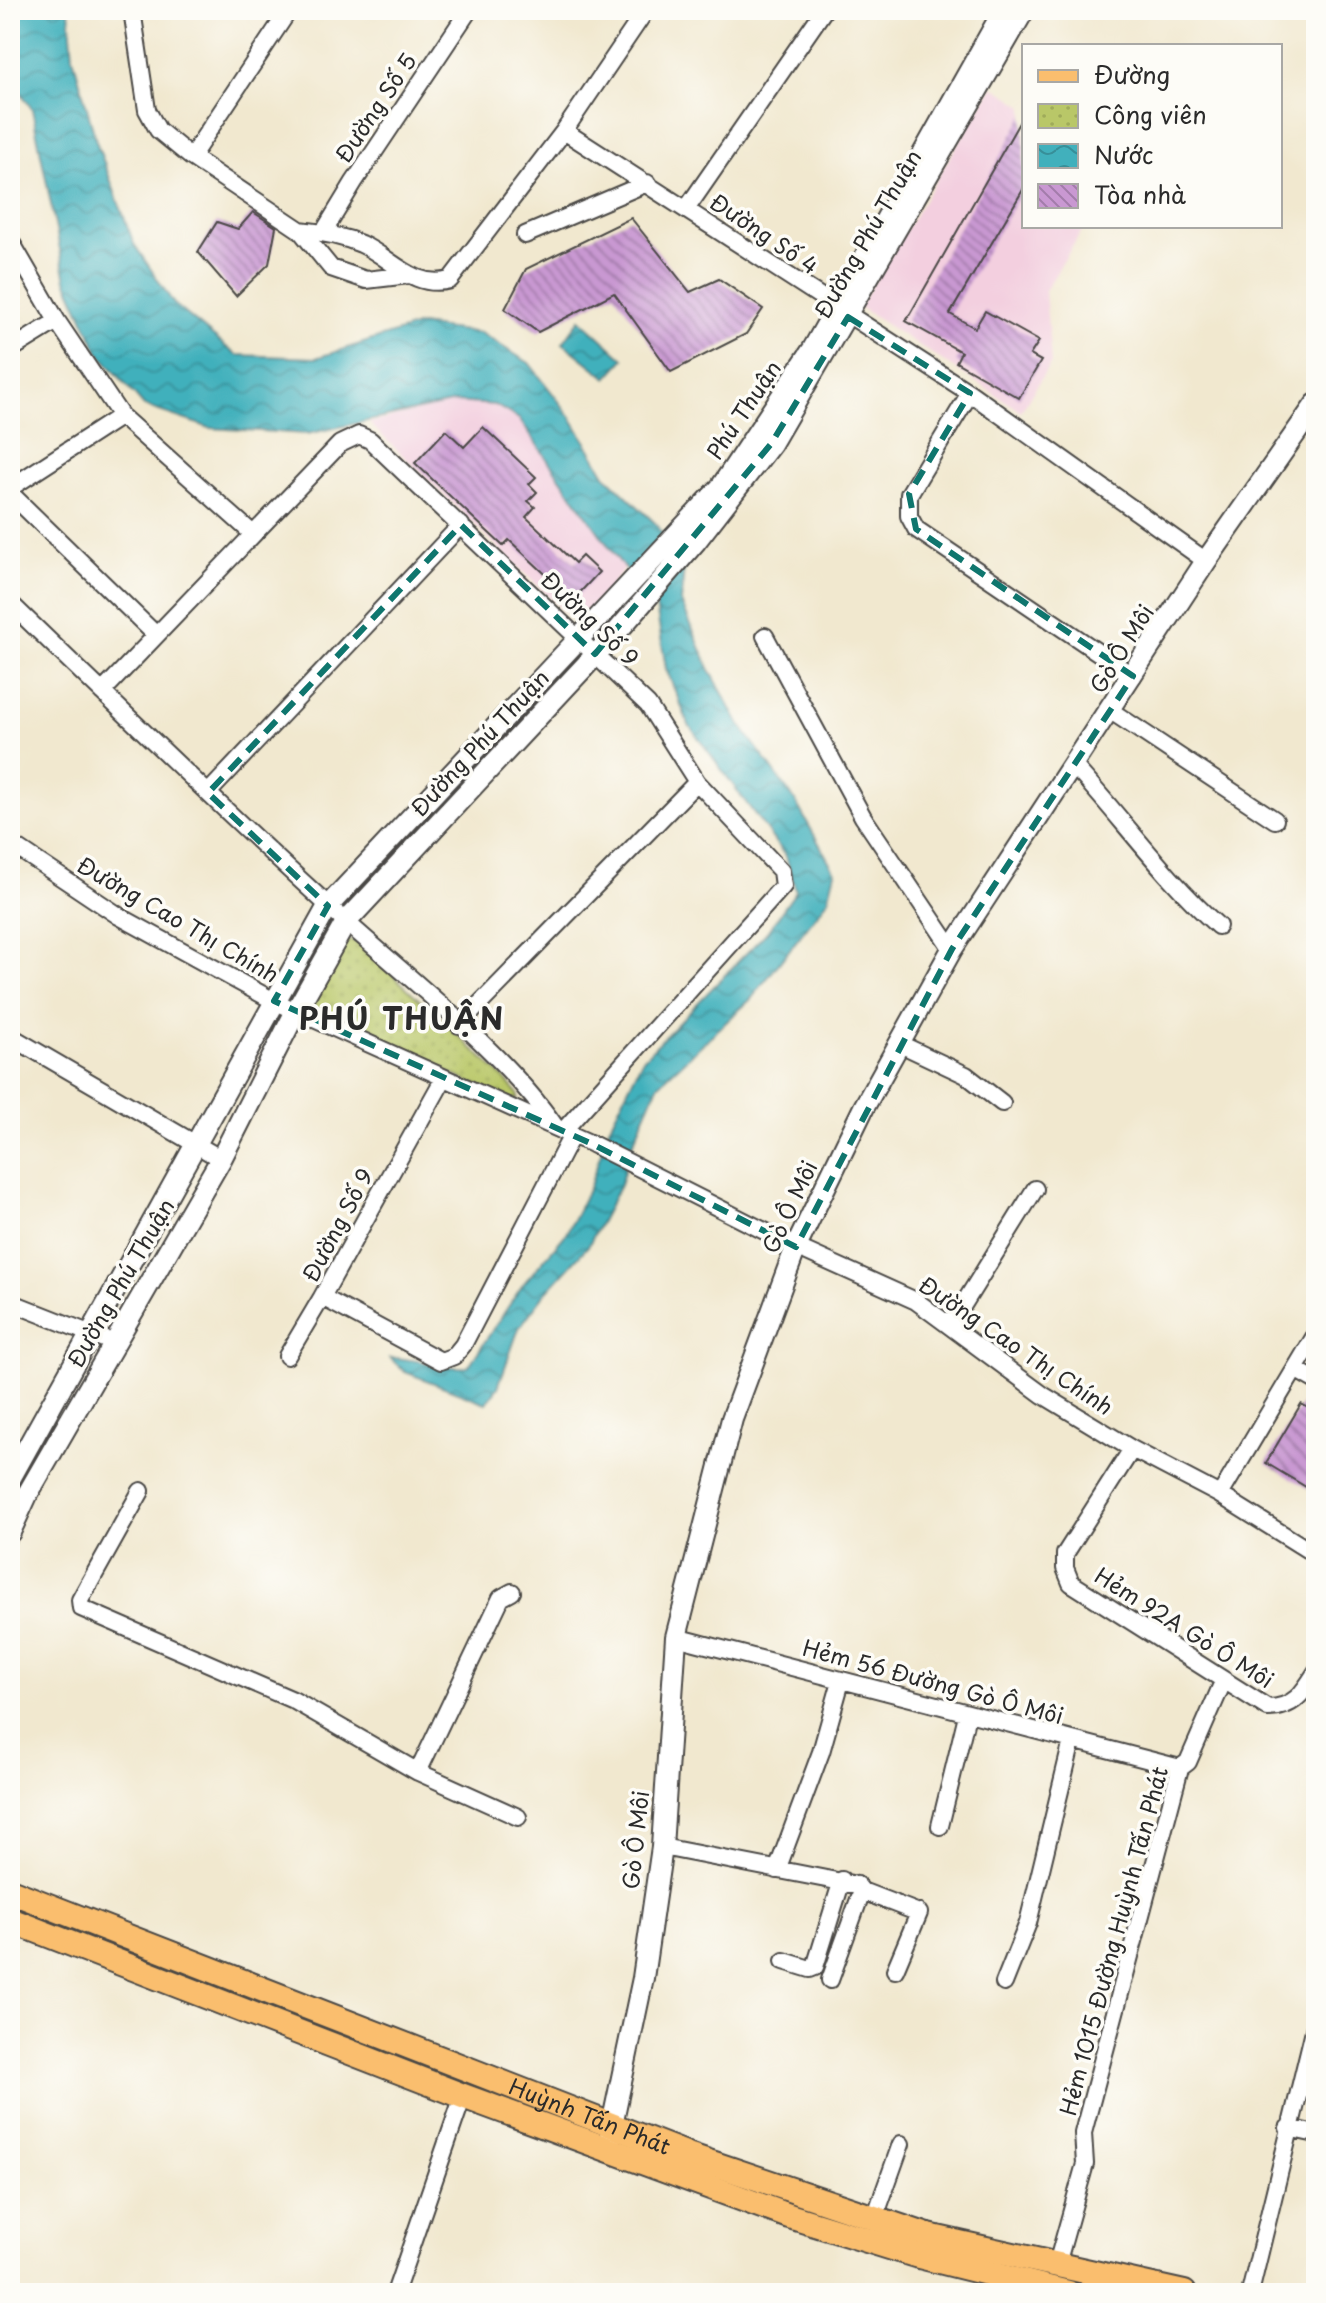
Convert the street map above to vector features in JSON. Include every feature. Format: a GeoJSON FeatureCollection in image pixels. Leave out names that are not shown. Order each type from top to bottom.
{"type":"FeatureCollection","features":[{"type":"Feature","properties":{"kind":"main road","name":"Huỳnh Tấn Phát"},"geometry":{"type":"LineString","coordinates":[[10,1891],[688,2155],[928,2236],[1184,2293]]}},
{"type":"Feature","properties":{"kind":"main road","name":"Huỳnh Tấn Phát"},"geometry":{"type":"LineString","coordinates":[[10,1920],[463,2096],[789,2216],[915,2255],[1068,2293]]}},
{"type":"Feature","properties":{"kind":"main road"},"geometry":{"type":"LineString","coordinates":[[789,2216],[800,2191]]}},
{"type":"Feature","properties":{"kind":"street"},"geometry":{"type":"LineString","coordinates":[[132,10],[150,120],[191,157],[300,230],[318,256],[343,274],[366,280],[409,275]]}},
{"type":"Feature","properties":{"kind":"street"},"geometry":{"type":"LineString","coordinates":[[191,157],[289,10]]}},
{"type":"Feature","properties":{"kind":"street","name":"Đường Số 5"},"geometry":{"type":"LineString","coordinates":[[323,233],[469,10]]}},
{"type":"Feature","properties":{"kind":"street"},"geometry":{"type":"LineString","coordinates":[[300,230],[323,233],[363,245],[409,275],[435,284],[450,280],[564,131],[646,10]]}},
{"type":"Feature","properties":{"kind":"street"},"geometry":{"type":"LineString","coordinates":[[687,208],[824,10]]}},
{"type":"Feature","properties":{"kind":"street","name":"Đường Phú Thuận"},"geometry":{"type":"LineString","coordinates":[[841,312],[1004,10]]}},
{"type":"Feature","properties":{"kind":"street","name":"Đường Phú Thuận"},"geometry":{"type":"LineString","coordinates":[[841,312],[1024,10]]}},
{"type":"Feature","properties":{"kind":"street","name":"Đường Số 4"},"geometry":{"type":"LineString","coordinates":[[564,131],[970,393],[1206,561]]}},
{"type":"Feature","properties":{"kind":"street"},"geometry":{"type":"LineString","coordinates":[[525,235],[647,183]]}},
{"type":"Feature","properties":{"kind":"street"},"geometry":{"type":"LineString","coordinates":[[10,240],[57,321],[121,416],[253,534]]}},
{"type":"Feature","properties":{"kind":"street","name":"Phú Thuận"},"geometry":{"type":"LineString","coordinates":[[689,535],[841,312]]}},
{"type":"Feature","properties":{"kind":"street"},"geometry":{"type":"LineString","coordinates":[[10,350],[57,321]]}},
{"type":"Feature","properties":{"kind":"street"},"geometry":{"type":"LineString","coordinates":[[970,393],[909,494],[909,516],[916,529],[1133,676]]}},
{"type":"Feature","properties":{"kind":"street","name":"Gò Ô Môi"},"geometry":{"type":"LineString","coordinates":[[606,2148],[643,1978],[662,1847],[676,1637],[732,1419],[796,1247],[898,1043],[952,949],[1111,711],[1206,561],[1316,404]]}},
{"type":"Feature","properties":{"kind":"street"},"geometry":{"type":"LineString","coordinates":[[121,416],[10,491],[156,635]]}},
{"type":"Feature","properties":{"kind":"street","name":"Đường Số 9"},"geometry":{"type":"LineString","coordinates":[[102,692],[340,444],[359,435],[370,440],[461,525],[648,705],[697,782],[781,871],[783,886],[563,1131],[463,1345],[454,1356],[441,1361],[322,1297],[444,1078]]}},
{"type":"Feature","properties":{"kind":"street"},"geometry":{"type":"LineString","coordinates":[[208,793],[461,525]]}},
{"type":"Feature","properties":{"kind":"street","name":"Đường Phú Thuận"},"geometry":{"type":"LineString","coordinates":[[10,1479],[328,906],[616,597],[689,535]]}},
{"type":"Feature","properties":{"kind":"street","name":"Đường Phú Thuận"},"geometry":{"type":"LineString","coordinates":[[10,1532],[27,1495],[221,1159],[296,1011],[346,922],[632,613],[689,535]]}},
{"type":"Feature","properties":{"kind":"street"},"geometry":{"type":"LineString","coordinates":[[10,603],[328,906],[459,1025],[563,1131]]}},
{"type":"Feature","properties":{"kind":"street"},"geometry":{"type":"LineString","coordinates":[[765,636],[863,817],[952,949]]}},
{"type":"Feature","properties":{"kind":"street"},"geometry":{"type":"LineString","coordinates":[[1111,711],[1275,820]]}},
{"type":"Feature","properties":{"kind":"street"},"geometry":{"type":"LineString","coordinates":[[1074,766],[1129,825],[1186,897],[1218,926]]}},
{"type":"Feature","properties":{"kind":"street"},"geometry":{"type":"LineString","coordinates":[[459,1025],[697,782]]}},
{"type":"Feature","properties":{"kind":"street","name":"Đường Cao Thị Chính"},"geometry":{"type":"LineString","coordinates":[[10,843],[119,916],[274,1001],[592,1144],[796,1247],[916,1301],[1043,1395],[1132,1449],[1220,1495],[1316,1555]]}},
{"type":"Feature","properties":{"kind":"street"},"geometry":{"type":"LineString","coordinates":[[10,1036],[196,1148],[221,1159]]}},
{"type":"Feature","properties":{"kind":"street"},"geometry":{"type":"LineString","coordinates":[[898,1043],[966,1075],[1002,1103]]}},
{"type":"Feature","properties":{"kind":"street"},"geometry":{"type":"LineString","coordinates":[[950,1326],[1035,1189]]}},
{"type":"Feature","properties":{"kind":"street"},"geometry":{"type":"LineString","coordinates":[[287,1356],[322,1297]]}},
{"type":"Feature","properties":{"kind":"street"},"geometry":{"type":"LineString","coordinates":[[10,1302],[114,1343]]}},
{"type":"Feature","properties":{"kind":"street"},"geometry":{"type":"LineString","coordinates":[[1220,1495],[1316,1334]]}},
{"type":"Feature","properties":{"kind":"street"},"geometry":{"type":"LineString","coordinates":[[1295,1369],[1316,1381]]}},
{"type":"Feature","properties":{"kind":"street","name":"Hẻm 92A Gò Ô Môi"},"geometry":{"type":"LineString","coordinates":[[1132,1449],[1065,1554],[1068,1575],[1081,1592],[1268,1708],[1282,1708],[1301,1696],[1316,1672]]}},
{"type":"Feature","properties":{"kind":"street"},"geometry":{"type":"LineString","coordinates":[[141,1491],[80,1600],[81,1608],[293,1700],[418,1772],[518,1817]]}},
{"type":"Feature","properties":{"kind":"street"},"geometry":{"type":"LineString","coordinates":[[418,1772],[501,1598],[512,1592]]}},
{"type":"Feature","properties":{"kind":"street","name":"Hẻm 56 Đường Gò Ô Môi"},"geometry":{"type":"LineString","coordinates":[[676,1637],[1180,1768]]}},
{"type":"Feature","properties":{"kind":"street"},"geometry":{"type":"LineString","coordinates":[[777,1870],[821,1752],[841,1681]]}},
{"type":"Feature","properties":{"kind":"street","name":"Hẻm 1015 Đường Huỳnh Tấn Phát"},"geometry":{"type":"LineString","coordinates":[[1057,2264],[1085,2164],[1083,2133],[1180,1768],[1188,1762],[1223,1682]]}},
{"type":"Feature","properties":{"kind":"street"},"geometry":{"type":"LineString","coordinates":[[940,1826],[967,1715]]}},
{"type":"Feature","properties":{"kind":"street"},"geometry":{"type":"LineString","coordinates":[[1004,1983],[1028,1923],[1072,1741]]}},
{"type":"Feature","properties":{"kind":"street"},"geometry":{"type":"LineString","coordinates":[[662,1847],[842,1880],[919,1913],[895,1970]]}},
{"type":"Feature","properties":{"kind":"street"},"geometry":{"type":"LineString","coordinates":[[784,1961],[810,1969],[815,1967],[842,1880]]}},
{"type":"Feature","properties":{"kind":"street"},"geometry":{"type":"LineString","coordinates":[[830,1980],[862,1891]]}},
{"type":"Feature","properties":{"kind":"street"},"geometry":{"type":"LineString","coordinates":[[1250,2293],[1316,2022]]}},
{"type":"Feature","properties":{"kind":"street"},"geometry":{"type":"LineString","coordinates":[[395,2293],[463,2096]]}},
{"type":"Feature","properties":{"kind":"street"},"geometry":{"type":"LineString","coordinates":[[1288,2128],[1316,2134]]}},
{"type":"Feature","properties":{"kind":"street"},"geometry":{"type":"LineString","coordinates":[[875,2217],[901,2144]]}},
{"type":"Feature","properties":{"kind":"highlighted area"},"geometry":{"type":"Polygon","coordinates":[[[848,317],[970,393],[909,494],[916,529],[1133,676],[952,949],[796,1247],[592,1144],[274,1001],[328,906],[208,793],[461,525],[595,654],[771,444],[848,317]]]}},
{"type":"Feature","properties":{"kind":"shaded area"},"geometry":{"type":"Polygon","coordinates":[[[993,86],[1022,105],[1022,228],[1084,228],[1045,291],[1051,363],[1021,411],[859,307],[993,86]]]}},
{"type":"Feature","properties":{"kind":"shaded area"},"geometry":{"type":"Polygon","coordinates":[[[475,401],[495,405],[519,420],[624,568],[606,593],[586,611],[569,616],[369,423],[455,402],[475,401]]]}},
{"type":"Feature","properties":{"kind":"green space"},"geometry":{"type":"Polygon","coordinates":[[[345,939],[357,942],[500,1074],[518,1094],[517,1100],[506,1099],[313,1010],[308,1005],[345,939]]]}},
{"type":"Feature","properties":{"kind":"water"},"geometry":{"type":"Polygon","coordinates":[[[10,10],[69,10],[73,57],[96,141],[134,244],[174,304],[236,355],[316,358],[420,325],[480,333],[529,363],[571,417],[606,476],[657,525],[684,566],[681,602],[709,668],[738,722],[794,799],[835,872],[828,900],[751,999],[658,1085],[632,1145],[620,1185],[588,1246],[546,1292],[519,1328],[498,1387],[486,1403],[405,1372],[390,1358],[468,1367],[524,1283],[566,1234],[590,1186],[609,1128],[642,1060],[767,932],[796,891],[786,857],[689,725],[666,669],[655,600],[624,568],[519,419],[495,405],[455,402],[307,434],[210,428],[144,406],[99,353],[66,280],[32,109],[10,76],[10,10]]]}},
{"type":"Feature","properties":{"kind":"water"},"geometry":{"type":"Polygon","coordinates":[[[580,319],[624,359],[607,378],[563,343],[580,319]]]}},
{"type":"Feature","properties":{"kind":"building"},"geometry":{"type":"Polygon","coordinates":[[[1022,118],[1022,191],[950,314],[975,328],[985,311],[1039,341],[1030,355],[1041,361],[1019,398],[956,362],[961,352],[906,321],[1022,118]]]}},
{"type":"Feature","properties":{"kind":"building"},"geometry":{"type":"Polygon","coordinates":[[[253,212],[276,227],[269,264],[236,296],[198,252],[217,222],[238,229],[253,212]]]}},
{"type":"Feature","properties":{"kind":"building"},"geometry":{"type":"Polygon","coordinates":[[[631,218],[690,292],[719,279],[763,309],[746,334],[671,372],[614,293],[538,332],[505,309],[526,269],[631,218]]]}},
{"type":"Feature","properties":{"kind":"building"},"geometry":{"type":"Polygon","coordinates":[[[483,427],[536,477],[529,484],[537,492],[528,501],[535,507],[526,517],[575,563],[582,556],[599,572],[573,600],[509,540],[503,546],[415,463],[446,430],[464,447],[483,427]]]}},
{"type":"Feature","properties":{"kind":"building"},"geometry":{"type":"Polygon","coordinates":[[[1301,1404],[1316,1412],[1316,1493],[1266,1463],[1301,1404]]]}},
{"type":"Feature","properties":{"kind":"district","name":"PHÚ THUẬN"},"geometry":{"type":"Point","coordinates":[402,1020]}}]}
